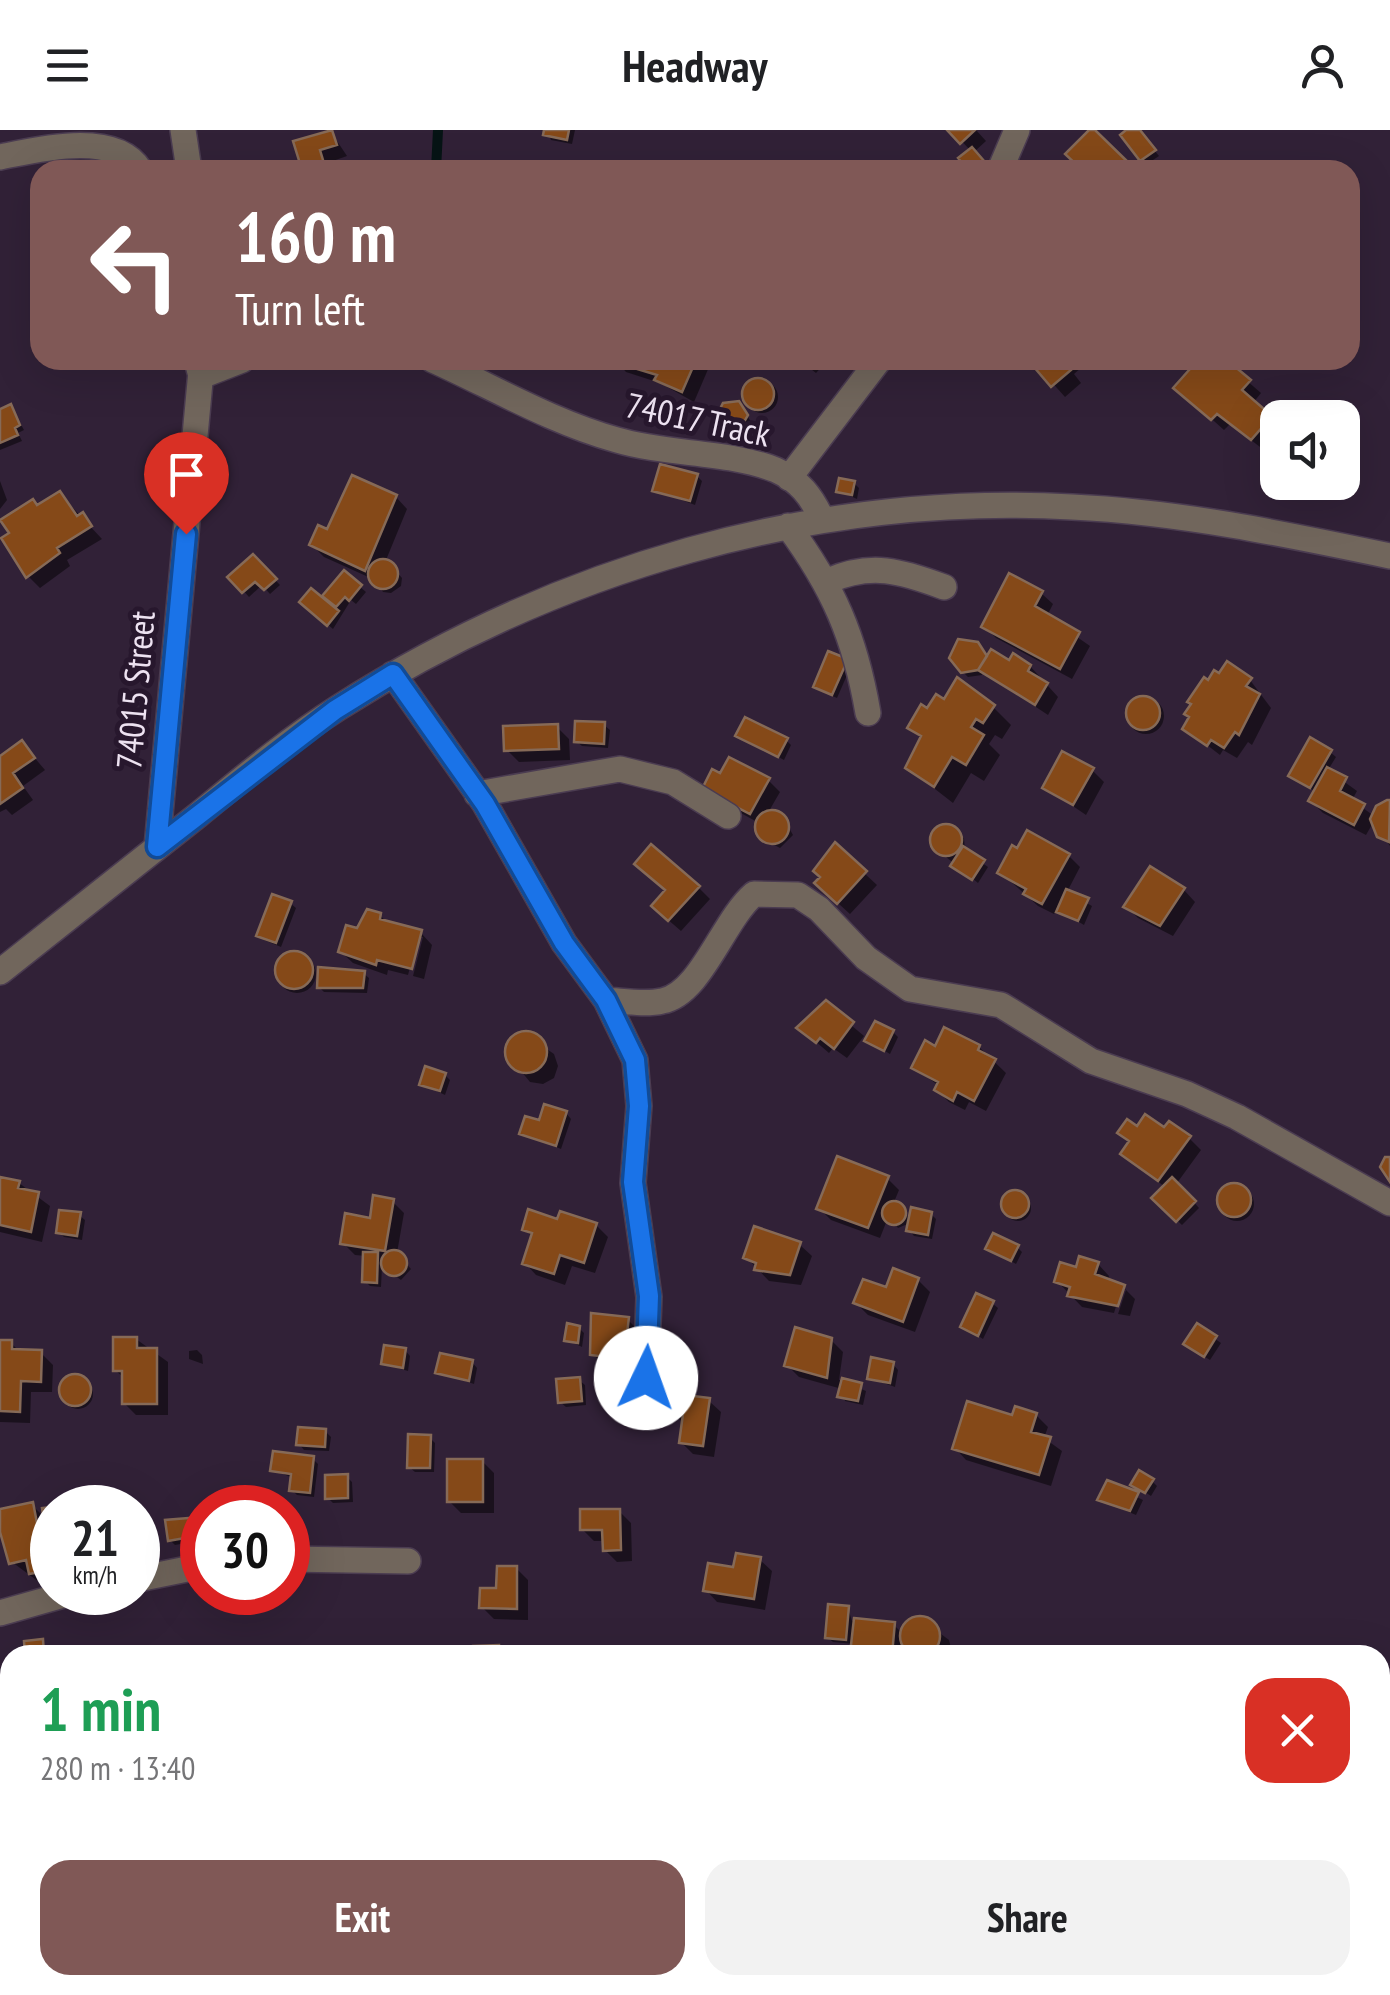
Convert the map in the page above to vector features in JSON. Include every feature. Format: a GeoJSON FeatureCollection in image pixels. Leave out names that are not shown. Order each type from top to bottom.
{"type":"FeatureCollection","features":[{"type":"Feature","properties":{"kind":"street"},"geometry":{"type":"LineString","coordinates":[[183,130],[188,160]]}},
{"type":"Feature","properties":{"kind":"street"},"geometry":{"type":"LineString","coordinates":[[1004,160],[1018,130]]}},
{"type":"Feature","properties":{"kind":"street"},"geometry":{"type":"LineString","coordinates":[[0,157],[78,146],[118,150],[129,160]]}},
{"type":"Feature","properties":{"kind":"street","name":"74015 Street"},"geometry":{"type":"LineString","coordinates":[[157,847],[200,370]]}},
{"type":"Feature","properties":{"kind":"street","name":"74017 Track"},"geometry":{"type":"LineString","coordinates":[[454,370],[554,418],[614,440],[661,451],[748,462],[789,478],[802,484],[822,519]]}},
{"type":"Feature","properties":{"kind":"street"},"geometry":{"type":"LineString","coordinates":[[789,478],[871,370]]}},
{"type":"Feature","properties":{"kind":"street"},"geometry":{"type":"LineString","coordinates":[[0,972],[335,710],[393,674],[556,594],[681,551],[822,519],[930,508],[1074,507],[1244,527],[1390,556]]}},
{"type":"Feature","properties":{"kind":"street"},"geometry":{"type":"LineString","coordinates":[[788,526],[828,582],[854,645],[868,712]]}},
{"type":"Feature","properties":{"kind":"street"},"geometry":{"type":"LineString","coordinates":[[828,582],[869,567],[900,572],[944,587]]}},
{"type":"Feature","properties":{"kind":"street"},"geometry":{"type":"LineString","coordinates":[[393,674],[477,794],[564,943],[606,1000],[635,1060],[633,1182],[649,1296],[646,1378]]}},
{"type":"Feature","properties":{"kind":"street"},"geometry":{"type":"LineString","coordinates":[[477,794],[620,769],[673,782],[728,816]]}},
{"type":"Feature","properties":{"kind":"street"},"geometry":{"type":"LineString","coordinates":[[606,1000],[660,1002],[675,997],[704,962],[736,910],[754,894],[798,895],[819,909],[866,958],[910,989],[1001,1005],[1091,1061],[1187,1094],[1237,1117],[1390,1202]]}},
{"type":"Feature","properties":{"kind":"street"},"geometry":{"type":"LineString","coordinates":[[310,1559],[408,1561]]}},
{"type":"Feature","properties":{"kind":"street"},"geometry":{"type":"LineString","coordinates":[[0,1612],[30,1604]]}},
{"type":"Feature","properties":{"kind":"building"},"geometry":{"type":"Polygon","coordinates":[[[332,130],[337,145],[320,150],[323,160],[299,160],[293,141],[332,130]]]}},
{"type":"Feature","properties":{"kind":"building"},"geometry":{"type":"Polygon","coordinates":[[[544,130],[569,130],[567,140],[543,135],[544,130]]]}},
{"type":"Feature","properties":{"kind":"building"},"geometry":{"type":"Polygon","coordinates":[[[947,130],[975,130],[960,144],[947,130]]]}},
{"type":"Feature","properties":{"kind":"building"},"geometry":{"type":"Polygon","coordinates":[[[1089,130],[1095,130],[1126,160],[1071,160],[1065,154],[1089,130]]]}},
{"type":"Feature","properties":{"kind":"building"},"geometry":{"type":"Polygon","coordinates":[[[1126,130],[1140,130],[1156,150],[1139,160],[1120,135],[1126,130]]]}},
{"type":"Feature","properties":{"kind":"building"},"geometry":{"type":"Polygon","coordinates":[[[972,147],[983,160],[960,160],[972,147]]]}},
{"type":"Feature","properties":{"kind":"building"},"geometry":{"type":"Polygon","coordinates":[[[641,370],[692,370],[682,392],[654,380],[657,375],[641,370]]]}},
{"type":"Feature","properties":{"kind":"building"},"geometry":{"type":"Polygon","coordinates":[[[1037,370],[1071,370],[1051,387],[1037,370]]]}},
{"type":"Feature","properties":{"kind":"building"},"geometry":{"type":"Polygon","coordinates":[[[1189,370],[1239,370],[1251,380],[1242,390],[1260,406],[1260,430],[1251,440],[1217,414],[1211,420],[1173,388],[1189,370]]]}},
{"type":"Feature","properties":{"kind":"building"},"geometry":{"type":"Polygon","coordinates":[[[758,378],[769,383],[774,394],[769,405],[758,410],[747,405],[742,394],[747,383],[758,378]]]}},
{"type":"Feature","properties":{"kind":"building"},"geometry":{"type":"Polygon","coordinates":[[[739,401],[748,415],[740,429],[723,429],[716,417],[723,403],[739,401]]]}},
{"type":"Feature","properties":{"kind":"building"},"geometry":{"type":"Polygon","coordinates":[[[11,404],[20,425],[15,428],[18,435],[0,443],[0,409],[11,404]]]}},
{"type":"Feature","properties":{"kind":"building"},"geometry":{"type":"Polygon","coordinates":[[[660,464],[698,474],[690,501],[652,491],[660,464]]]}},
{"type":"Feature","properties":{"kind":"building"},"geometry":{"type":"Polygon","coordinates":[[[352,475],[397,495],[365,571],[309,545],[318,525],[327,529],[352,475]]]}},
{"type":"Feature","properties":{"kind":"building"},"geometry":{"type":"Polygon","coordinates":[[[839,478],[855,481],[852,495],[836,492],[839,478]]]}},
{"type":"Feature","properties":{"kind":"building"},"geometry":{"type":"Polygon","coordinates":[[[60,491],[77,516],[83,512],[92,526],[57,548],[60,553],[26,578],[1,538],[9,533],[0,520],[33,499],[37,505],[60,491]]]}},
{"type":"Feature","properties":{"kind":"building"},"geometry":{"type":"Polygon","coordinates":[[[253,554],[277,579],[264,590],[255,582],[242,593],[227,577],[253,554]]]}},
{"type":"Feature","properties":{"kind":"building"},"geometry":{"type":"Polygon","coordinates":[[[383,559],[394,563],[398,574],[394,585],[383,589],[372,585],[368,574],[372,563],[383,559]]]}},
{"type":"Feature","properties":{"kind":"building"},"geometry":{"type":"Polygon","coordinates":[[[344,570],[362,585],[349,601],[345,597],[336,607],[322,596],[344,570]]]}},
{"type":"Feature","properties":{"kind":"building"},"geometry":{"type":"Polygon","coordinates":[[[1009,573],[1043,591],[1035,606],[1080,632],[1060,669],[981,627],[1009,573]]]}},
{"type":"Feature","properties":{"kind":"building"},"geometry":{"type":"Polygon","coordinates":[[[311,588],[339,611],[327,626],[299,602],[311,588]]]}},
{"type":"Feature","properties":{"kind":"building"},"geometry":{"type":"Polygon","coordinates":[[[958,639],[978,642],[987,656],[978,670],[961,673],[949,658],[958,639]]]}},
{"type":"Feature","properties":{"kind":"building"},"geometry":{"type":"Polygon","coordinates":[[[991,649],[1009,660],[1013,653],[1031,665],[1028,671],[1048,683],[1035,705],[978,670],[991,649]]]}},
{"type":"Feature","properties":{"kind":"building"},"geometry":{"type":"Polygon","coordinates":[[[828,651],[848,659],[832,695],[813,687],[828,651]]]}},
{"type":"Feature","properties":{"kind":"building"},"geometry":{"type":"Polygon","coordinates":[[[1227,661],[1252,678],[1246,686],[1260,694],[1239,735],[1235,732],[1224,748],[1211,740],[1207,746],[1182,729],[1189,717],[1184,714],[1191,704],[1187,702],[1204,677],[1208,680],[1214,670],[1219,673],[1227,661]]]}},
{"type":"Feature","properties":{"kind":"building"},"geometry":{"type":"Polygon","coordinates":[[[957,677],[995,705],[983,723],[976,719],[971,727],[984,735],[966,765],[952,757],[934,787],[905,768],[921,736],[907,728],[921,704],[927,708],[936,694],[944,699],[957,677]]]}},
{"type":"Feature","properties":{"kind":"building"},"geometry":{"type":"Polygon","coordinates":[[[1143,696],[1155,701],[1160,713],[1155,725],[1143,730],[1131,725],[1126,713],[1131,701],[1143,696]]]}},
{"type":"Feature","properties":{"kind":"building"},"geometry":{"type":"Polygon","coordinates":[[[745,717],[788,738],[778,757],[735,736],[745,717]]]}},
{"type":"Feature","properties":{"kind":"building"},"geometry":{"type":"Polygon","coordinates":[[[575,721],[605,722],[604,744],[574,742],[575,721]]]}},
{"type":"Feature","properties":{"kind":"building"},"geometry":{"type":"Polygon","coordinates":[[[558,724],[559,749],[504,751],[503,726],[558,724]]]}},
{"type":"Feature","properties":{"kind":"building"},"geometry":{"type":"Polygon","coordinates":[[[1310,737],[1332,750],[1310,788],[1288,776],[1310,737]]]}},
{"type":"Feature","properties":{"kind":"building"},"geometry":{"type":"Polygon","coordinates":[[[22,740],[35,758],[13,773],[23,788],[0,804],[0,756],[22,740]]]}},
{"type":"Feature","properties":{"kind":"building"},"geometry":{"type":"Polygon","coordinates":[[[1062,751],[1094,768],[1073,805],[1042,788],[1062,751]]]}},
{"type":"Feature","properties":{"kind":"building"},"geometry":{"type":"Polygon","coordinates":[[[729,757],[770,778],[750,814],[702,789],[712,769],[720,773],[729,757]]]}},
{"type":"Feature","properties":{"kind":"building"},"geometry":{"type":"Polygon","coordinates":[[[1327,767],[1347,777],[1340,791],[1365,804],[1354,825],[1308,801],[1327,767]]]}},
{"type":"Feature","properties":{"kind":"building"},"geometry":{"type":"Polygon","coordinates":[[[1387,800],[1389,842],[1377,837],[1370,819],[1376,806],[1387,800]]]}},
{"type":"Feature","properties":{"kind":"building"},"geometry":{"type":"Polygon","coordinates":[[[772,810],[784,815],[789,827],[784,839],[772,844],[760,839],[755,827],[760,815],[772,810]]]}},
{"type":"Feature","properties":{"kind":"building"},"geometry":{"type":"Polygon","coordinates":[[[946,824],[957,829],[962,840],[957,851],[946,856],[935,851],[930,840],[935,829],[946,824]]]}},
{"type":"Feature","properties":{"kind":"building"},"geometry":{"type":"Polygon","coordinates":[[[1027,830],[1070,854],[1042,904],[1023,894],[1026,889],[997,873],[1012,845],[1017,848],[1027,830]]]}},
{"type":"Feature","properties":{"kind":"building"},"geometry":{"type":"Polygon","coordinates":[[[835,842],[867,871],[837,904],[814,883],[820,877],[813,871],[835,842]]]}},
{"type":"Feature","properties":{"kind":"building"},"geometry":{"type":"Polygon","coordinates":[[[651,844],[700,886],[668,921],[651,906],[665,890],[634,864],[651,844]]]}},
{"type":"Feature","properties":{"kind":"building"},"geometry":{"type":"Polygon","coordinates":[[[963,846],[985,860],[972,880],[950,866],[963,846]]]}},
{"type":"Feature","properties":{"kind":"building"},"geometry":{"type":"Polygon","coordinates":[[[1150,866],[1185,888],[1160,926],[1123,907],[1150,866]]]}},
{"type":"Feature","properties":{"kind":"building"},"geometry":{"type":"Polygon","coordinates":[[[1066,889],[1089,898],[1078,921],[1056,912],[1066,889]]]}},
{"type":"Feature","properties":{"kind":"building"},"geometry":{"type":"Polygon","coordinates":[[[272,894],[292,901],[276,943],[256,936],[272,894]]]}},
{"type":"Feature","properties":{"kind":"building"},"geometry":{"type":"Polygon","coordinates":[[[367,909],[381,913],[380,919],[422,930],[412,969],[377,960],[376,965],[338,952],[346,925],[357,928],[367,909]]]}},
{"type":"Feature","properties":{"kind":"building"},"geometry":{"type":"Polygon","coordinates":[[[294,951],[307,957],[313,970],[307,983],[294,989],[281,983],[275,970],[281,957],[294,951]]]}},
{"type":"Feature","properties":{"kind":"building"},"geometry":{"type":"Polygon","coordinates":[[[318,967],[365,971],[363,988],[317,988],[318,967]]]}},
{"type":"Feature","properties":{"kind":"building"},"geometry":{"type":"Polygon","coordinates":[[[826,1000],[854,1022],[834,1049],[820,1038],[816,1043],[796,1028],[826,1000]]]}},
{"type":"Feature","properties":{"kind":"building"},"geometry":{"type":"Polygon","coordinates":[[[875,1021],[894,1030],[884,1051],[864,1041],[875,1021]]]}},
{"type":"Feature","properties":{"kind":"building"},"geometry":{"type":"Polygon","coordinates":[[[944,1027],[980,1045],[978,1050],[996,1059],[974,1101],[957,1092],[953,1101],[934,1090],[938,1082],[911,1068],[925,1040],[935,1046],[944,1027]]]}},
{"type":"Feature","properties":{"kind":"building"},"geometry":{"type":"Polygon","coordinates":[[[526,1031],[541,1037],[547,1052],[541,1067],[526,1073],[511,1067],[505,1052],[511,1037],[526,1031]]]}},
{"type":"Feature","properties":{"kind":"building"},"geometry":{"type":"Polygon","coordinates":[[[425,1066],[446,1073],[440,1091],[419,1085],[425,1066]]]}},
{"type":"Feature","properties":{"kind":"building"},"geometry":{"type":"Polygon","coordinates":[[[544,1104],[567,1111],[556,1146],[519,1134],[525,1116],[539,1120],[544,1104]]]}},
{"type":"Feature","properties":{"kind":"building"},"geometry":{"type":"Polygon","coordinates":[[[1145,1114],[1164,1127],[1169,1121],[1191,1136],[1158,1181],[1120,1154],[1129,1141],[1117,1133],[1127,1119],[1137,1126],[1145,1114]]]}},
{"type":"Feature","properties":{"kind":"building"},"geometry":{"type":"Polygon","coordinates":[[[837,1156],[889,1176],[868,1228],[816,1209],[837,1156]]]}},
{"type":"Feature","properties":{"kind":"building"},"geometry":{"type":"Polygon","coordinates":[[[1385,1157],[1390,1157],[1390,1182],[1380,1167],[1385,1157]]]}},
{"type":"Feature","properties":{"kind":"building"},"geometry":{"type":"Polygon","coordinates":[[[0,1177],[20,1181],[18,1188],[39,1192],[31,1232],[0,1225],[0,1177]]]}},
{"type":"Feature","properties":{"kind":"building"},"geometry":{"type":"Polygon","coordinates":[[[1172,1177],[1196,1201],[1176,1222],[1151,1198],[1172,1177]]]}},
{"type":"Feature","properties":{"kind":"building"},"geometry":{"type":"Polygon","coordinates":[[[1234,1183],[1246,1188],[1251,1200],[1246,1212],[1234,1217],[1222,1212],[1217,1200],[1222,1188],[1234,1183]]]}},
{"type":"Feature","properties":{"kind":"building"},"geometry":{"type":"Polygon","coordinates":[[[1015,1190],[1025,1194],[1029,1204],[1025,1214],[1015,1218],[1005,1214],[1001,1204],[1005,1194],[1015,1190]]]}},
{"type":"Feature","properties":{"kind":"building"},"geometry":{"type":"Polygon","coordinates":[[[373,1195],[394,1199],[385,1251],[340,1244],[345,1213],[370,1218],[373,1195]]]}},
{"type":"Feature","properties":{"kind":"building"},"geometry":{"type":"Polygon","coordinates":[[[894,1201],[906,1213],[894,1225],[882,1213],[894,1201]]]}},
{"type":"Feature","properties":{"kind":"building"},"geometry":{"type":"Polygon","coordinates":[[[911,1207],[932,1212],[928,1235],[906,1231],[911,1207]]]}},
{"type":"Feature","properties":{"kind":"building"},"geometry":{"type":"Polygon","coordinates":[[[528,1209],[557,1219],[560,1211],[597,1223],[584,1263],[560,1255],[554,1274],[522,1264],[532,1233],[522,1230],[528,1209]]]}},
{"type":"Feature","properties":{"kind":"building"},"geometry":{"type":"Polygon","coordinates":[[[59,1210],[81,1212],[77,1236],[56,1233],[59,1210]]]}},
{"type":"Feature","properties":{"kind":"building"},"geometry":{"type":"Polygon","coordinates":[[[754,1226],[801,1242],[790,1275],[754,1270],[756,1263],[743,1258],[754,1226]]]}},
{"type":"Feature","properties":{"kind":"building"},"geometry":{"type":"Polygon","coordinates":[[[993,1233],[1019,1245],[1011,1261],[985,1249],[993,1233]]]}},
{"type":"Feature","properties":{"kind":"building"},"geometry":{"type":"Polygon","coordinates":[[[394,1250],[403,1254],[407,1263],[403,1272],[394,1276],[385,1272],[381,1263],[385,1254],[394,1250]]]}},
{"type":"Feature","properties":{"kind":"building"},"geometry":{"type":"Polygon","coordinates":[[[363,1252],[378,1252],[377,1283],[362,1282],[363,1252]]]}},
{"type":"Feature","properties":{"kind":"building"},"geometry":{"type":"Polygon","coordinates":[[[1079,1256],[1099,1262],[1095,1274],[1125,1285],[1118,1306],[1067,1296],[1070,1287],[1054,1282],[1060,1262],[1076,1267],[1079,1256]]]}},
{"type":"Feature","properties":{"kind":"building"},"geometry":{"type":"Polygon","coordinates":[[[893,1268],[919,1278],[903,1322],[853,1303],[863,1279],[886,1287],[893,1268]]]}},
{"type":"Feature","properties":{"kind":"building"},"geometry":{"type":"Polygon","coordinates":[[[976,1293],[994,1301],[978,1336],[960,1327],[976,1293]]]}},
{"type":"Feature","properties":{"kind":"building"},"geometry":{"type":"Polygon","coordinates":[[[591,1313],[629,1317],[624,1359],[590,1355],[591,1313]]]}},
{"type":"Feature","properties":{"kind":"building"},"geometry":{"type":"Polygon","coordinates":[[[567,1323],[580,1326],[578,1343],[564,1341],[567,1323]]]}},
{"type":"Feature","properties":{"kind":"building"},"geometry":{"type":"Polygon","coordinates":[[[1197,1323],[1217,1336],[1204,1357],[1183,1344],[1197,1323]]]}},
{"type":"Feature","properties":{"kind":"building"},"geometry":{"type":"Polygon","coordinates":[[[795,1327],[832,1338],[827,1378],[784,1366],[795,1327]]]}},
{"type":"Feature","properties":{"kind":"building"},"geometry":{"type":"Polygon","coordinates":[[[113,1337],[137,1337],[137,1348],[157,1348],[157,1404],[122,1404],[122,1371],[113,1371],[113,1337]]]}},
{"type":"Feature","properties":{"kind":"building"},"geometry":{"type":"Polygon","coordinates":[[[0,1340],[12,1340],[12,1349],[42,1350],[41,1382],[21,1381],[20,1412],[0,1411],[0,1340]]]}},
{"type":"Feature","properties":{"kind":"building"},"geometry":{"type":"Polygon","coordinates":[[[384,1345],[406,1348],[403,1368],[381,1364],[384,1345]]]}},
{"type":"Feature","properties":{"kind":"building"},"geometry":{"type":"Polygon","coordinates":[[[440,1353],[473,1360],[469,1381],[435,1373],[440,1353]]]}},
{"type":"Feature","properties":{"kind":"building"},"geometry":{"type":"Polygon","coordinates":[[[871,1357],[894,1362],[890,1383],[867,1379],[871,1357]]]}},
{"type":"Feature","properties":{"kind":"building"},"geometry":{"type":"Polygon","coordinates":[[[75,1374],[86,1379],[91,1390],[86,1401],[75,1406],[64,1401],[59,1390],[64,1379],[75,1374]]]}},
{"type":"Feature","properties":{"kind":"building"},"geometry":{"type":"Polygon","coordinates":[[[580,1377],[582,1401],[558,1403],[556,1379],[580,1377]]]}},
{"type":"Feature","properties":{"kind":"building"},"geometry":{"type":"Polygon","coordinates":[[[842,1378],[862,1383],[858,1401],[837,1397],[842,1378]]]}},
{"type":"Feature","properties":{"kind":"building"},"geometry":{"type":"Polygon","coordinates":[[[669,1393],[710,1398],[703,1446],[679,1443],[683,1414],[666,1412],[669,1393]]]}},
{"type":"Feature","properties":{"kind":"building"},"geometry":{"type":"Polygon","coordinates":[[[967,1401],[1012,1415],[1015,1406],[1037,1413],[1031,1432],[1051,1437],[1039,1475],[952,1449],[967,1401]]]}},
{"type":"Feature","properties":{"kind":"building"},"geometry":{"type":"Polygon","coordinates":[[[298,1427],[326,1429],[325,1447],[296,1445],[298,1427]]]}},
{"type":"Feature","properties":{"kind":"building"},"geometry":{"type":"Polygon","coordinates":[[[408,1434],[431,1435],[430,1468],[407,1468],[408,1434]]]}},
{"type":"Feature","properties":{"kind":"building"},"geometry":{"type":"Polygon","coordinates":[[[273,1451],[314,1456],[310,1493],[310,1485],[290,1485],[291,1474],[270,1471],[273,1451]]]}},
{"type":"Feature","properties":{"kind":"building"},"geometry":{"type":"Polygon","coordinates":[[[447,1459],[483,1459],[483,1502],[447,1502],[447,1459]]]}},
{"type":"Feature","properties":{"kind":"building"},"geometry":{"type":"Polygon","coordinates":[[[1139,1470],[1154,1479],[1145,1493],[1130,1485],[1139,1470]]]}},
{"type":"Feature","properties":{"kind":"building"},"geometry":{"type":"Polygon","coordinates":[[[348,1474],[348,1498],[325,1499],[325,1475],[348,1474]]]}},
{"type":"Feature","properties":{"kind":"building"},"geometry":{"type":"Polygon","coordinates":[[[1107,1480],[1139,1492],[1130,1511],[1097,1500],[1107,1480]]]}},
{"type":"Feature","properties":{"kind":"building"},"geometry":{"type":"Polygon","coordinates":[[[30,1503],[30,1574],[26,1560],[9,1564],[0,1532],[0,1509],[30,1503]]]}},
{"type":"Feature","properties":{"kind":"building"},"geometry":{"type":"Polygon","coordinates":[[[580,1509],[620,1509],[621,1550],[603,1551],[602,1530],[580,1530],[580,1509]]]}},
{"type":"Feature","properties":{"kind":"building"},"geometry":{"type":"Polygon","coordinates":[[[180,1519],[180,1539],[168,1541],[165,1520],[180,1519]]]}},
{"type":"Feature","properties":{"kind":"building"},"geometry":{"type":"Polygon","coordinates":[[[736,1553],[761,1557],[754,1599],[703,1591],[708,1563],[733,1567],[736,1553]]]}},
{"type":"Feature","properties":{"kind":"building"},"geometry":{"type":"Polygon","coordinates":[[[497,1566],[517,1566],[517,1609],[479,1608],[480,1588],[496,1588],[497,1566]]]}},
{"type":"Feature","properties":{"kind":"building"},"geometry":{"type":"Polygon","coordinates":[[[828,1604],[849,1606],[846,1640],[825,1638],[828,1604]]]}},
{"type":"Feature","properties":{"kind":"building"},"geometry":{"type":"Polygon","coordinates":[[[912,1617],[928,1617],[939,1628],[938,1645],[901,1644],[901,1628],[912,1617]]]}},
{"type":"Feature","properties":{"kind":"building"},"geometry":{"type":"Polygon","coordinates":[[[854,1618],[895,1622],[893,1645],[851,1645],[854,1618]]]}},
{"type":"Feature","properties":{"kind":"building"},"geometry":{"type":"Polygon","coordinates":[[[43,1639],[43,1645],[24,1645],[24,1641],[43,1639]]]}},
{"type":"Feature","properties":{"kind":"waterway"},"geometry":{"type":"LineString","coordinates":[[436,160],[438,130]]}},
{"type":"Feature","properties":{"kind":"route"},"geometry":{"type":"LineString","coordinates":[[186,534],[157,847],[255,768],[393,674],[485,804],[564,943],[606,1000],[635,1060],[639,1106],[633,1182],[649,1296],[646,1378]]}}]}
